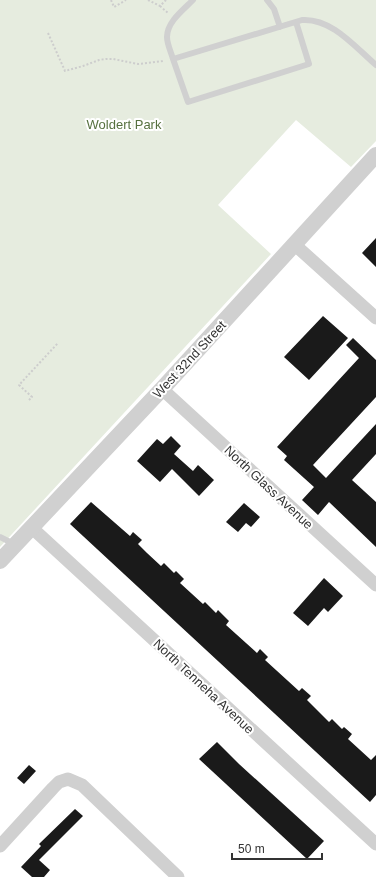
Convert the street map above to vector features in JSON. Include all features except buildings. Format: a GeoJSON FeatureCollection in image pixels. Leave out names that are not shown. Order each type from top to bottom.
{"type":"FeatureCollection","features":[{"type":"Feature","properties":{"kind":"street","name":"West 32nd Street"},"geometry":{"type":"LineString","coordinates":[[0,561],[376,156]]}},
{"type":"Feature","properties":{"kind":"street"},"geometry":{"type":"LineString","coordinates":[[294,244],[376,318]]}},
{"type":"Feature","properties":{"kind":"street","name":"North Glass Avenue"},"geometry":{"type":"LineString","coordinates":[[162,388],[376,585]]}},
{"type":"Feature","properties":{"kind":"street","name":"North Tenneha Avenue"},"geometry":{"type":"LineString","coordinates":[[31,527],[376,844]]}},
{"type":"Feature","properties":{"kind":"street"},"geometry":{"type":"LineString","coordinates":[[0,846],[59,782],[68,779],[82,785],[178,877]]}},
{"type":"Feature","properties":{"kind":"lane"},"geometry":{"type":"LineString","coordinates":[[193,0],[173,21],[168,32],[168,43],[188,102],[309,64],[296,22]]}},
{"type":"Feature","properties":{"kind":"lane"},"geometry":{"type":"LineString","coordinates":[[267,0],[274,9],[280,27]]}},
{"type":"Feature","properties":{"kind":"lane"},"geometry":{"type":"LineString","coordinates":[[173,59],[296,22],[308,20],[323,23],[337,31],[376,65]]}},
{"type":"Feature","properties":{"kind":"lane"},"geometry":{"type":"LineString","coordinates":[[0,537],[15,544]]}},
{"type":"Feature","properties":{"kind":"path"},"geometry":{"type":"LineString","coordinates":[[111,0],[114,7],[126,0]]}},
{"type":"Feature","properties":{"kind":"path"},"geometry":{"type":"LineString","coordinates":[[148,0],[160,6],[166,0]]}},
{"type":"Feature","properties":{"kind":"path"},"geometry":{"type":"LineString","coordinates":[[48,33],[65,71],[99,60],[113,59],[138,64],[173,59]]}},
{"type":"Feature","properties":{"kind":"path"},"geometry":{"type":"LineString","coordinates":[[29,400],[32,397],[19,385],[58,342]]}},
{"type":"Feature","properties":{"kind":"green space","name":"Woldert Park"},"geometry":{"type":"Polygon","coordinates":[[[0,0],[376,0],[376,141],[351,167],[296,120],[218,205],[271,254],[0,547],[0,0]]]}}]}
